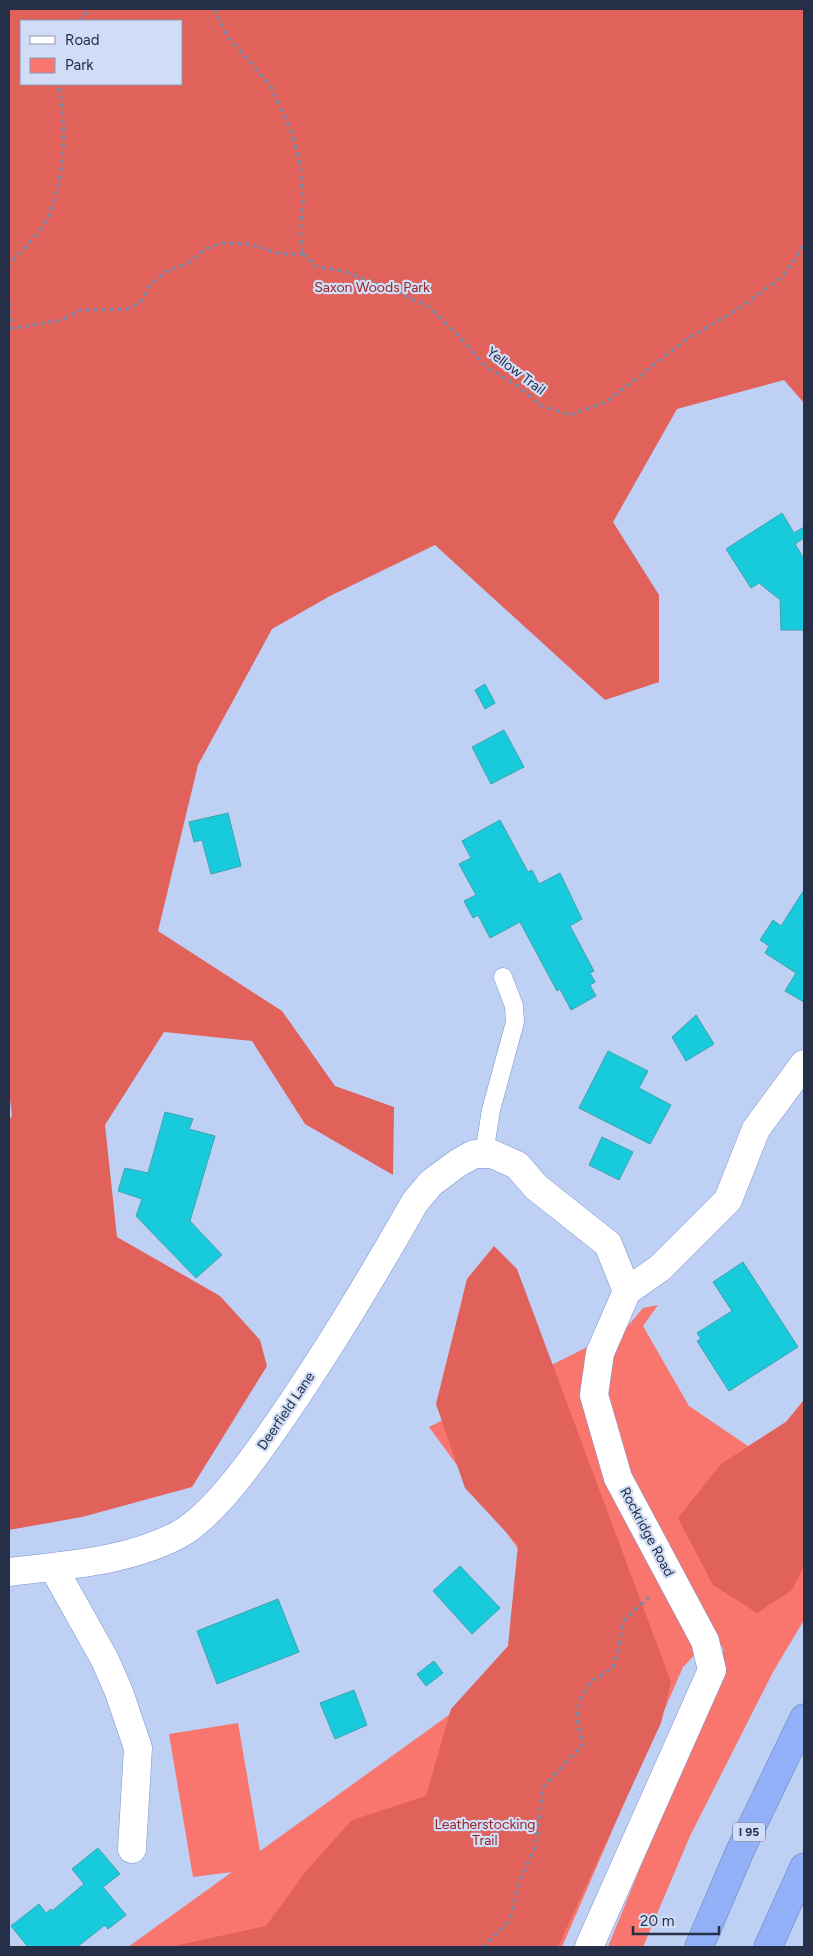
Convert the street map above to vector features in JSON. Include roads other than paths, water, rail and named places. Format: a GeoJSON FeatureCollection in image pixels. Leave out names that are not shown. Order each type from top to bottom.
{"type":"FeatureCollection","features":[{"type":"Feature","properties":{"kind":"highway","name":"I 95"},"geometry":{"type":"LineString","coordinates":[[699,1947],[740,1851],[804,1718]]}},
{"type":"Feature","properties":{"kind":"highway"},"geometry":{"type":"LineString","coordinates":[[768,1947],[804,1867]]}},
{"type":"Feature","properties":{"kind":"street"},"geometry":{"type":"LineString","coordinates":[[488,1154],[517,1165],[536,1186],[608,1244],[627,1291],[660,1268],[728,1200],[756,1129],[804,1064]]}},
{"type":"Feature","properties":{"kind":"street","name":"Deerfield Lane"},"geometry":{"type":"LineString","coordinates":[[9,1572],[54,1567],[129,1554],[178,1535],[200,1520],[242,1474],[283,1417],[330,1346],[415,1202],[431,1183],[458,1163],[474,1154],[488,1154]]}},
{"type":"Feature","properties":{"kind":"street","name":"Rockridge Road"},"geometry":{"type":"LineString","coordinates":[[589,1947],[712,1670],[705,1641],[618,1478],[594,1395],[600,1352],[627,1291]]}},
{"type":"Feature","properties":{"kind":"street"},"geometry":{"type":"LineString","coordinates":[[54,1567],[105,1660],[119,1692],[138,1748],[132,1849]]}},
{"type":"Feature","properties":{"kind":"lane"},"geometry":{"type":"LineString","coordinates":[[488,1154],[491,1110],[515,1022],[514,1006],[503,977]]}},
{"type":"Feature","properties":{"kind":"park label","name":"Saxon Woods Park"},"geometry":{"type":"Point","coordinates":[372,287]}},
{"type":"Feature","properties":{"kind":"park label","name":"Leatherstocking Trail"},"geometry":{"type":"Point","coordinates":[485,1832]}}]}
